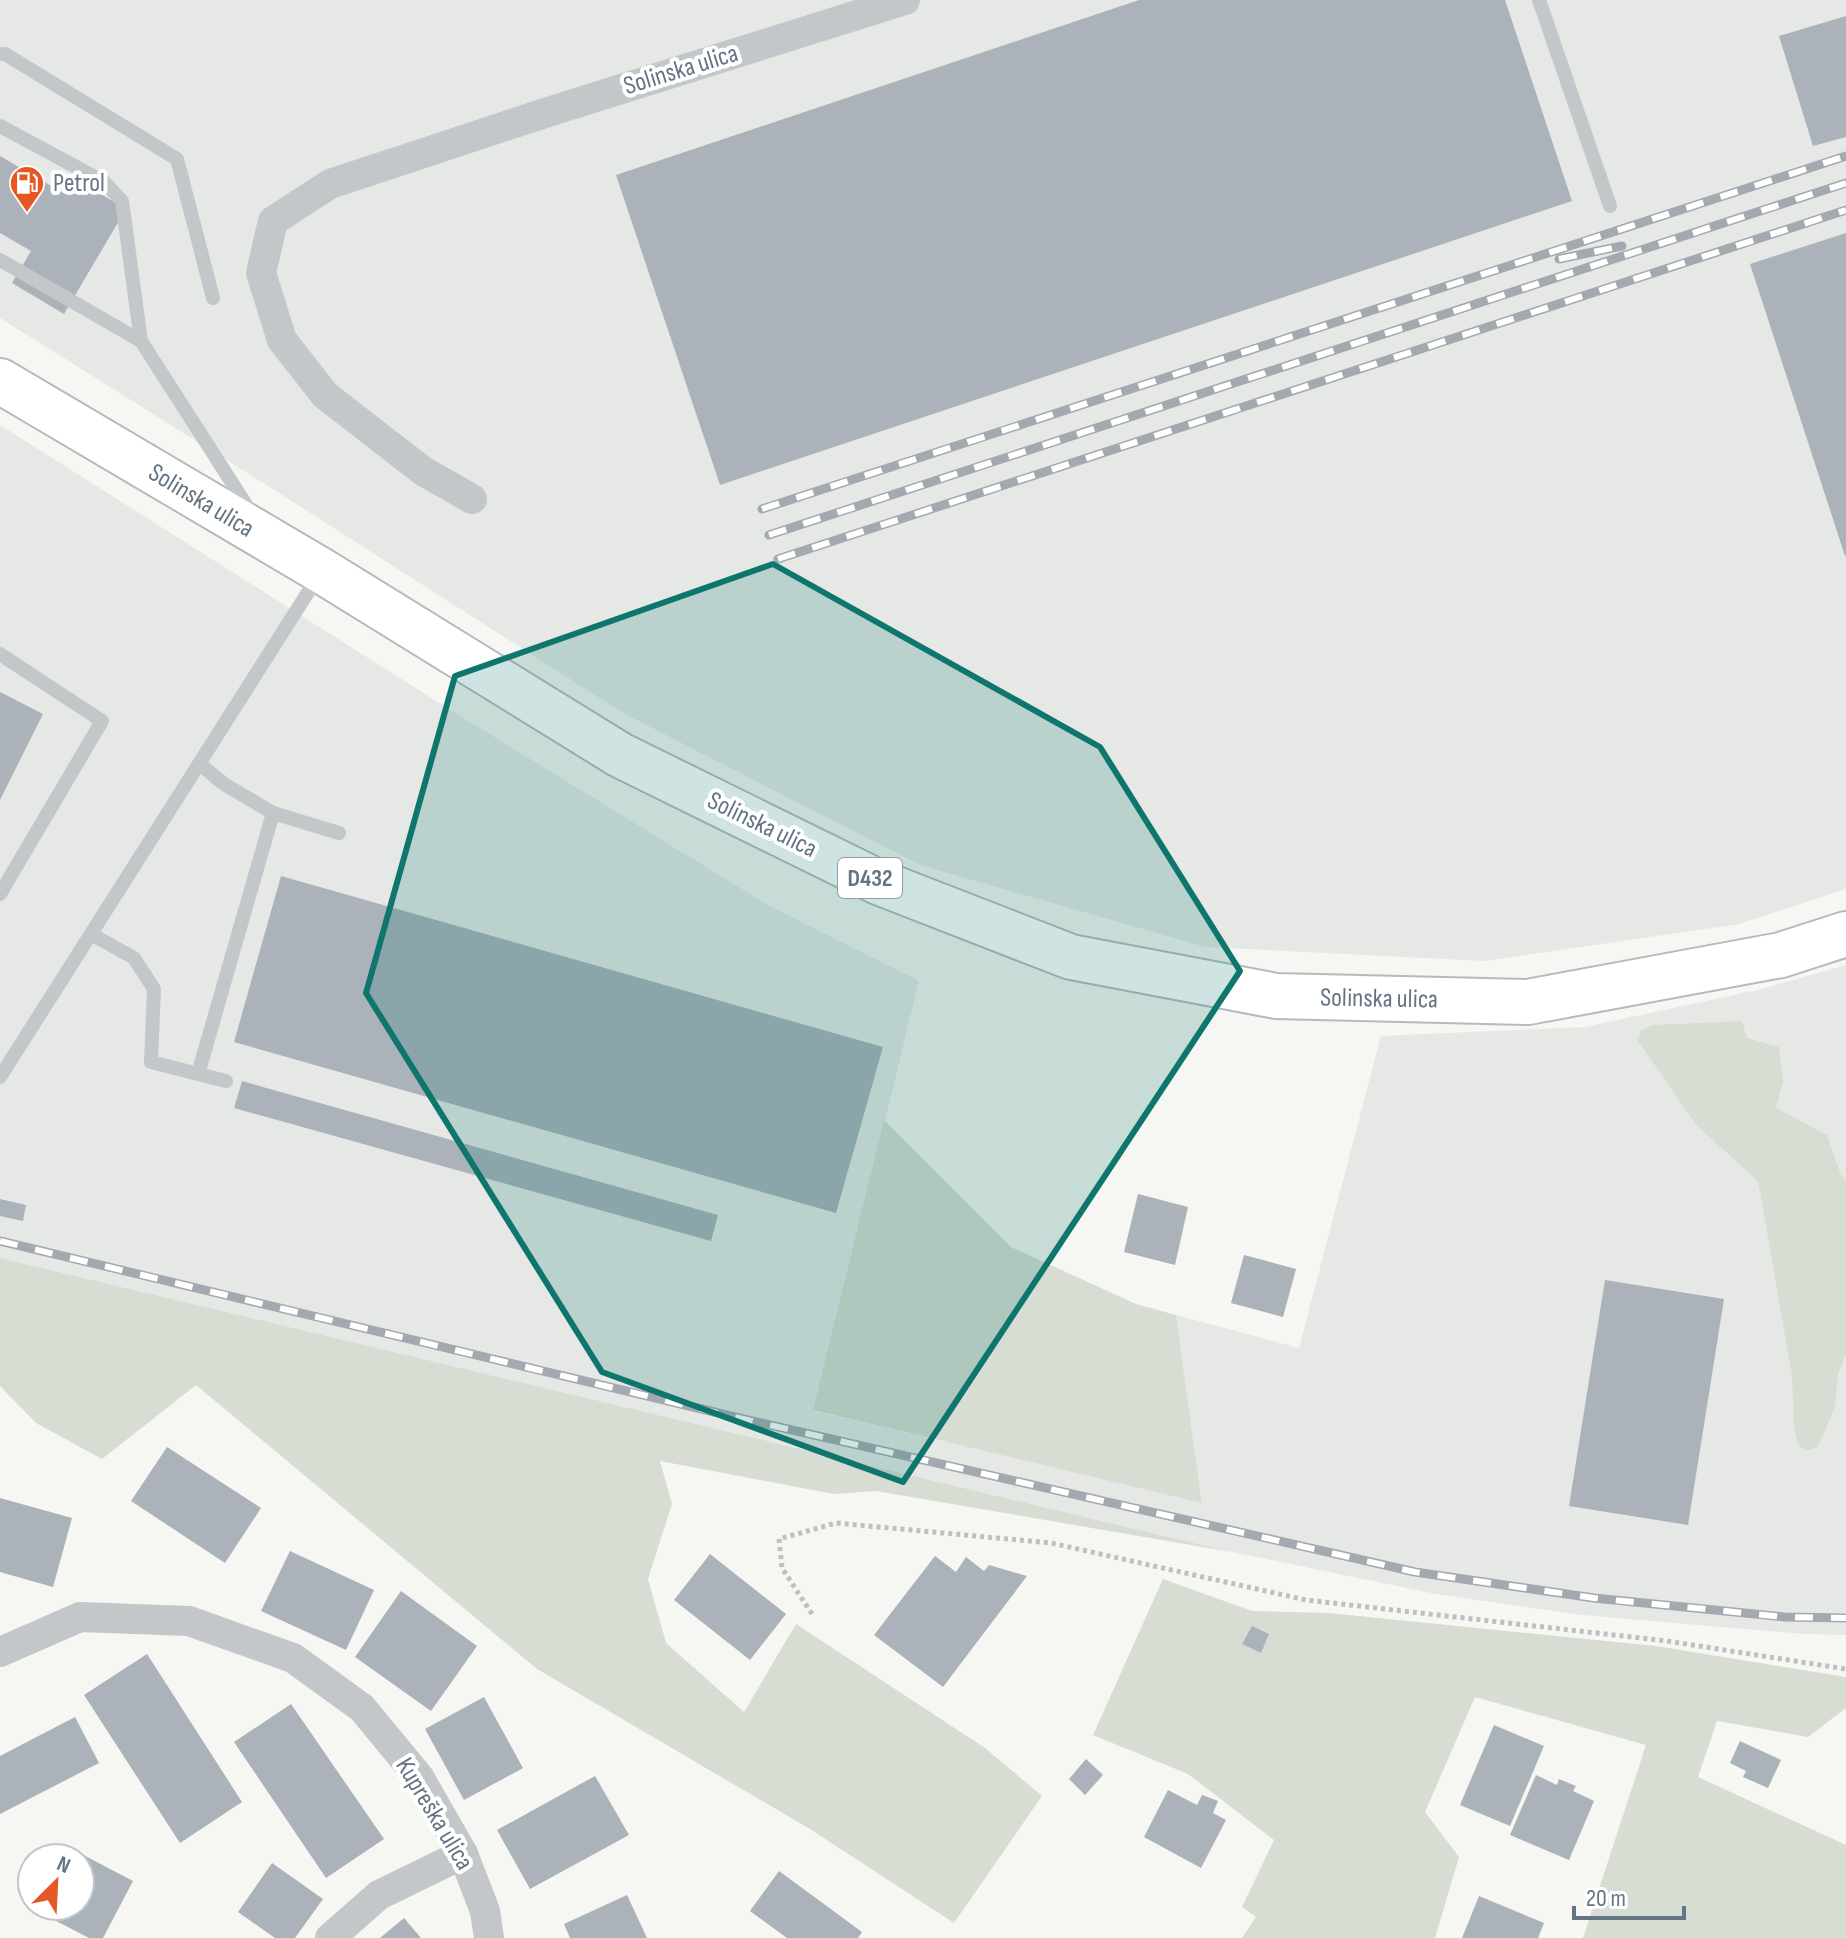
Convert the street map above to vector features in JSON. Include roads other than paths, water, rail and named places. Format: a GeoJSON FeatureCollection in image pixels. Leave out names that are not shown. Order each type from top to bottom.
{"type":"FeatureCollection","features":[{"type":"Feature","properties":{"kind":"main road","name":"Solinska ulica"},"geometry":{"type":"LineString","coordinates":[[0,381],[322,571],[620,755],[878,882],[1071,957],[1276,996],[1528,1002],[1781,955],[1846,934]]}},
{"type":"Feature","properties":{"kind":"street","name":"Solinska ulica"},"geometry":{"type":"LineString","coordinates":[[472,499],[423,471],[325,395],[282,340],[261,273],[273,221],[330,184],[905,0]]}},
{"type":"Feature","properties":{"kind":"street","name":"Kupreška ulica"},"geometry":{"type":"LineString","coordinates":[[0,1652],[80,1617],[189,1621],[293,1658],[362,1708],[419,1777],[463,1854],[485,1911],[489,1938]]}},
{"type":"Feature","properties":{"kind":"street"},"geometry":{"type":"LineString","coordinates":[[330,1938],[379,1895],[463,1854]]}},
{"type":"Feature","properties":{"kind":"lane"},"geometry":{"type":"LineString","coordinates":[[1539,0],[1610,206]]}},
{"type":"Feature","properties":{"kind":"lane"},"geometry":{"type":"LineString","coordinates":[[0,54],[5,54],[177,159],[213,298]]}},
{"type":"Feature","properties":{"kind":"lane"},"geometry":{"type":"LineString","coordinates":[[0,126],[104,182],[122,201],[141,341],[270,541]]}},
{"type":"Feature","properties":{"kind":"lane"},"geometry":{"type":"LineString","coordinates":[[0,260],[141,341]]}},
{"type":"Feature","properties":{"kind":"lane"},"geometry":{"type":"LineString","coordinates":[[0,1077],[322,571]]}},
{"type":"Feature","properties":{"kind":"lane"},"geometry":{"type":"LineString","coordinates":[[0,654],[102,721],[0,894]]}},
{"type":"Feature","properties":{"kind":"lane"},"geometry":{"type":"LineString","coordinates":[[200,764],[224,784],[273,813],[339,833]]}},
{"type":"Feature","properties":{"kind":"lane"},"geometry":{"type":"LineString","coordinates":[[198,1074],[273,813]]}},
{"type":"Feature","properties":{"kind":"lane"},"geometry":{"type":"LineString","coordinates":[[91,934],[134,958],[154,989],[151,1062],[226,1081]]}},
{"type":"Feature","properties":{"kind":"railway"},"geometry":{"type":"LineString","coordinates":[[762,509],[1846,156]]}},
{"type":"Feature","properties":{"kind":"railway"},"geometry":{"type":"LineString","coordinates":[[769,535],[1846,183]]}},
{"type":"Feature","properties":{"kind":"railway"},"geometry":{"type":"LineString","coordinates":[[778,559],[1846,210]]}},
{"type":"Feature","properties":{"kind":"railway"},"geometry":{"type":"LineString","coordinates":[[1559,259],[1622,246]]}},
{"type":"Feature","properties":{"kind":"railway"},"geometry":{"type":"LineString","coordinates":[[0,1241],[739,1418],[1415,1572],[1594,1598],[1785,1617],[1846,1618]]}},
{"type":"Feature","properties":{"kind":"place","name":"Petrol"},"geometry":{"type":"Point","coordinates":[27,214]}}]}
